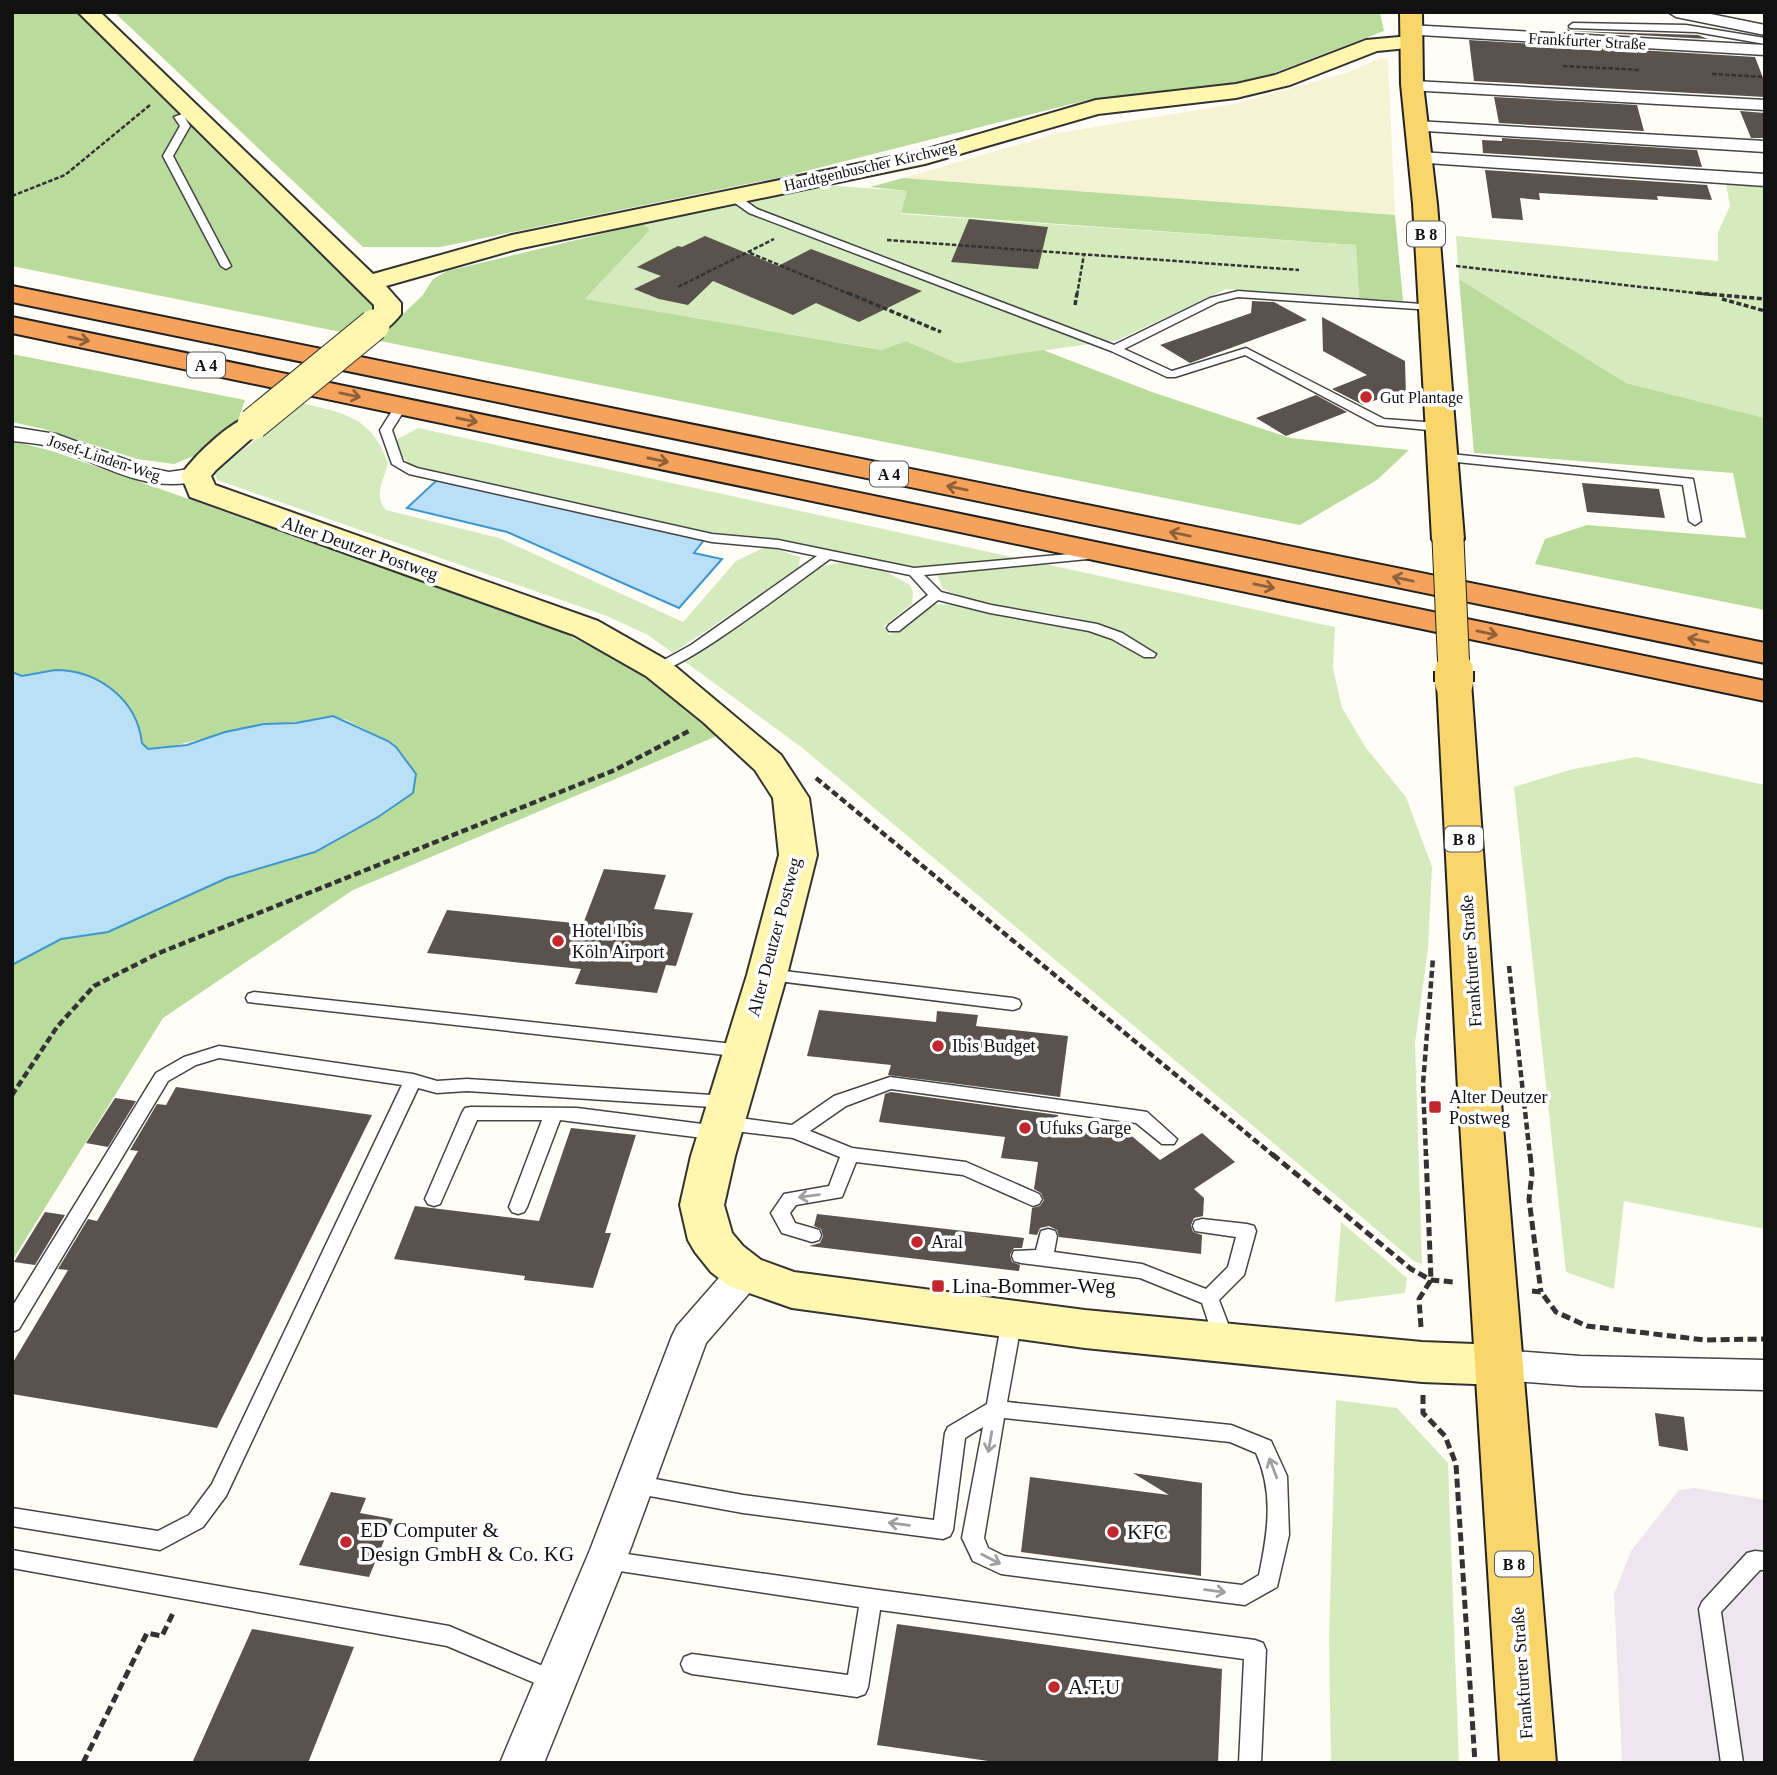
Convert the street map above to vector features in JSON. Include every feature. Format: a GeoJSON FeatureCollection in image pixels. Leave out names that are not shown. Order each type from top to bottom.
{"type":"FeatureCollection","features":[{"type":"Feature","properties":{"kind":"highway","name":"A 4"},"geometry":{"type":"LineString","coordinates":[[12,294],[1765,653]]}},
{"type":"Feature","properties":{"kind":"highway","name":"A 4"},"geometry":{"type":"LineString","coordinates":[[12,325],[1761,691]]}},
{"type":"Feature","properties":{"kind":"main road","name":"Frankfurter Straße"},"geometry":{"type":"LineString","coordinates":[[1410,28],[1448,539],[1454,682],[1528,1763]]}},
{"type":"Feature","properties":{"kind":"street"},"geometry":{"type":"LineString","coordinates":[[88,12],[388,303],[387,314],[205,464],[196,475]]}},
{"type":"Feature","properties":{"kind":"street"},"geometry":{"type":"LineString","coordinates":[[1708,12],[1765,29]]}},
{"type":"Feature","properties":{"kind":"street"},"geometry":{"type":"LineString","coordinates":[[1683,13],[1765,29]]}},
{"type":"Feature","properties":{"kind":"street","name":"Frankfurter Straße"},"geometry":{"type":"LineString","coordinates":[[1410,28],[1765,50]]}},
{"type":"Feature","properties":{"kind":"street","name":"Hardtgenbuscher Kirchweg"},"geometry":{"type":"LineString","coordinates":[[369,283],[512,243],[925,156],[1096,107],[1236,91],[1282,80],[1374,45],[1410,28]]}},
{"type":"Feature","properties":{"kind":"street"},"geometry":{"type":"LineString","coordinates":[[1414,86],[1765,106]]}},
{"type":"Feature","properties":{"kind":"street"},"geometry":{"type":"LineString","coordinates":[[1712,102],[1724,145]]}},
{"type":"Feature","properties":{"kind":"street"},"geometry":{"type":"LineString","coordinates":[[1416,126],[1765,147]]}},
{"type":"Feature","properties":{"kind":"street"},"geometry":{"type":"LineString","coordinates":[[1420,158],[1765,180]]}},
{"type":"Feature","properties":{"kind":"street","name":"Josef-Linden-Weg"},"geometry":{"type":"LineString","coordinates":[[12,434],[48,439],[144,474],[169,479],[196,475]]}},
{"type":"Feature","properties":{"kind":"street","name":"Alter Deutzer Postweg"},"geometry":{"type":"LineString","coordinates":[[196,475],[201,491],[223,501],[586,628],[659,669],[768,763],[791,798],[798,855],[702,1205],[711,1240],[727,1259],[745,1273],[792,1290],[1226,1345],[1422,1362],[1500,1364],[1580,1371],[1765,1375]]}},
{"type":"Feature","properties":{"kind":"street"},"geometry":{"type":"LineString","coordinates":[[522,1763],[606,1560],[690,1336],[745,1273]]}},
{"type":"Feature","properties":{"kind":"lane"},"geometry":{"type":"LineString","coordinates":[[1683,13],[1682,26],[1694,30]]}},
{"type":"Feature","properties":{"kind":"lane"},"geometry":{"type":"LineString","coordinates":[[1573,26],[1694,30],[1765,41]]}},
{"type":"Feature","properties":{"kind":"lane"},"geometry":{"type":"LineString","coordinates":[[193,113],[179,117],[185,126],[168,156],[226,266]]}},
{"type":"Feature","properties":{"kind":"lane"},"geometry":{"type":"LineString","coordinates":[[732,196],[753,211],[1115,349],[1171,375],[1246,351],[1381,422],[1439,442],[1689,482],[1695,521]]}},
{"type":"Feature","properties":{"kind":"lane"},"geometry":{"type":"LineString","coordinates":[[1115,349],[1214,300],[1238,294],[1432,307]]}},
{"type":"Feature","properties":{"kind":"lane"},"geometry":{"type":"LineString","coordinates":[[401,406],[386,430],[398,464],[413,471],[712,538],[778,544],[914,572],[1107,554]]}},
{"type":"Feature","properties":{"kind":"lane"},"geometry":{"type":"LineString","coordinates":[[659,669],[695,648],[828,555]]}},
{"type":"Feature","properties":{"kind":"lane"},"geometry":{"type":"LineString","coordinates":[[914,572],[936,595],[1092,627],[1117,636],[1149,654]]}},
{"type":"Feature","properties":{"kind":"lane"},"geometry":{"type":"LineString","coordinates":[[894,628],[936,595]]}},
{"type":"Feature","properties":{"kind":"lane"},"geometry":{"type":"LineString","coordinates":[[767,975],[1013,1004]]}},
{"type":"Feature","properties":{"kind":"lane"},"geometry":{"type":"LineString","coordinates":[[254,998],[743,1051]]}},
{"type":"Feature","properties":{"kind":"lane"},"geometry":{"type":"LineString","coordinates":[[12,1324],[162,1077],[190,1061],[219,1052],[413,1080],[437,1087],[467,1085],[725,1119],[795,1132],[850,1154],[966,1169],[1033,1199]]}},
{"type":"Feature","properties":{"kind":"lane"},"geometry":{"type":"LineString","coordinates":[[12,1517],[160,1541],[196,1521],[219,1490],[413,1080]]}},
{"type":"Feature","properties":{"kind":"lane"},"geometry":{"type":"LineString","coordinates":[[795,1132],[840,1101],[890,1083],[1141,1117],[1168,1139]]}},
{"type":"Feature","properties":{"kind":"lane"},"geometry":{"type":"LineString","coordinates":[[434,1199],[471,1112],[725,1119]]}},
{"type":"Feature","properties":{"kind":"lane"},"geometry":{"type":"LineString","coordinates":[[518,1207],[554,1113]]}},
{"type":"Feature","properties":{"kind":"lane"},"geometry":{"type":"LineString","coordinates":[[812,1235],[789,1228],[780,1213],[790,1199],[836,1192],[850,1154]]}},
{"type":"Feature","properties":{"kind":"lane"},"geometry":{"type":"LineString","coordinates":[[1202,1226],[1247,1231],[1237,1270],[1209,1298]]}},
{"type":"Feature","properties":{"kind":"lane"},"geometry":{"type":"LineString","coordinates":[[1044,1258],[1048,1236]]}},
{"type":"Feature","properties":{"kind":"lane"},"geometry":{"type":"LineString","coordinates":[[1021,1256],[1142,1271],[1209,1298],[1226,1345]]}},
{"type":"Feature","properties":{"kind":"lane"},"geometry":{"type":"LineString","coordinates":[[633,1484],[743,1504],[943,1530],[955,1433],[996,1409],[1231,1434],[1264,1447],[1277,1476],[1278,1535],[1269,1580],[1245,1595],[1001,1565],[980,1554],[973,1538],[996,1409],[1012,1319]]}},
{"type":"Feature","properties":{"kind":"lane"},"geometry":{"type":"LineString","coordinates":[[12,1559],[449,1636],[556,1682]]}},
{"type":"Feature","properties":{"kind":"lane"},"geometry":{"type":"LineString","coordinates":[[606,1560],[871,1599],[1255,1650],[1250,1763]]}},
{"type":"Feature","properties":{"kind":"lane"},"geometry":{"type":"LineString","coordinates":[[1732,1763],[1710,1609],[1755,1560],[1765,1561]]}},
{"type":"Feature","properties":{"kind":"lane"},"geometry":{"type":"LineString","coordinates":[[692,1664],[857,1687],[871,1599]]}},
{"type":"Feature","properties":{"kind":"path"},"geometry":{"type":"LineString","coordinates":[[1568,95],[1563,66],[1640,70]]}},
{"type":"Feature","properties":{"kind":"path"},"geometry":{"type":"LineString","coordinates":[[1712,74],[1765,76]]}},
{"type":"Feature","properties":{"kind":"path"},"geometry":{"type":"LineString","coordinates":[[12,196],[65,175],[156,100],[173,93]]}},
{"type":"Feature","properties":{"kind":"path"},"geometry":{"type":"LineString","coordinates":[[678,287],[750,253],[796,227]]}},
{"type":"Feature","properties":{"kind":"path"},"geometry":{"type":"LineString","coordinates":[[827,239],[850,238],[1299,270]]}},
{"type":"Feature","properties":{"kind":"path"},"geometry":{"type":"LineString","coordinates":[[750,253],[941,332]]}},
{"type":"Feature","properties":{"kind":"path"},"geometry":{"type":"LineString","coordinates":[[1075,305],[1084,254]]}},
{"type":"Feature","properties":{"kind":"path"},"geometry":{"type":"LineString","coordinates":[[1429,264],[1765,299]]}},
{"type":"Feature","properties":{"kind":"path"},"geometry":{"type":"LineString","coordinates":[[1711,295],[1765,311]]}},
{"type":"Feature","properties":{"kind":"path"},"geometry":{"type":"LineString","coordinates":[[12,1095],[57,1027],[94,986],[159,953],[615,770],[657,750],[715,715]]}},
{"type":"Feature","properties":{"kind":"path"},"geometry":{"type":"LineString","coordinates":[[1434,945],[1423,1084],[1431,1280],[1419,1299],[1423,1413],[1445,1436],[1456,1464],[1475,1763]]}},
{"type":"Feature","properties":{"kind":"path"},"geometry":{"type":"LineString","coordinates":[[1508,959],[1532,1174],[1529,1199],[1541,1292],[1556,1312],[1587,1326],[1705,1340],[1765,1339]]}},
{"type":"Feature","properties":{"kind":"path"},"geometry":{"type":"LineString","coordinates":[[1431,1280],[1541,1292]]}},
{"type":"Feature","properties":{"kind":"path"},"geometry":{"type":"LineString","coordinates":[[83,1763],[147,1633],[162,1636],[184,1588]]}},
{"type":"Feature","properties":{"kind":"shaded area"},"geometry":{"type":"Polygon","coordinates":[[[1381,58],[1388,60],[1395,215],[903,178],[1058,133],[1234,104],[1346,73],[1381,58]]]}},
{"type":"Feature","properties":{"kind":"shaded area"},"geometry":{"type":"Polygon","coordinates":[[[1695,1488],[1765,1500],[1765,1763],[1622,1763],[1614,1594],[1631,1551],[1679,1490],[1695,1488]]]}},
{"type":"Feature","properties":{"kind":"green space"},"geometry":{"type":"Polygon","coordinates":[[[12,12],[80,12],[177,105],[213,147],[370,300],[374,306],[374,314],[346,333],[12,266],[12,12]]]}},
{"type":"Feature","properties":{"kind":"green space"},"geometry":{"type":"Polygon","coordinates":[[[114,12],[1380,12],[1384,31],[1252,81],[1088,100],[786,176],[440,247],[363,247],[114,12]]]}},
{"type":"Feature","properties":{"kind":"green space"},"geometry":{"type":"Polygon","coordinates":[[[903,178],[1395,215],[1403,301],[1359,298],[1356,245],[901,213],[907,191],[870,187],[903,178]]]}},
{"type":"Feature","properties":{"kind":"green space"},"geometry":{"type":"Polygon","coordinates":[[[1725,178],[1765,181],[1765,418],[1626,383],[1459,279],[1456,236],[1718,261],[1718,232],[1730,206],[1725,178]]]}},
{"type":"Feature","properties":{"kind":"green space"},"geometry":{"type":"Polygon","coordinates":[[[809,184],[907,191],[901,214],[1356,245],[1359,298],[1226,289],[1118,340],[957,363],[906,341],[883,350],[585,299],[650,230],[643,224],[809,184]]]}},
{"type":"Feature","properties":{"kind":"green space"},"geometry":{"type":"Polygon","coordinates":[[[643,224],[650,230],[585,299],[882,350],[906,341],[957,363],[1043,350],[1152,392],[1290,438],[1409,450],[1377,480],[1300,525],[375,340],[422,296],[433,279],[447,271],[643,224]]]}},
{"type":"Feature","properties":{"kind":"green space"},"geometry":{"type":"Polygon","coordinates":[[[1459,279],[1626,383],[1765,418],[1765,610],[1535,564],[1545,539],[1587,525],[1746,538],[1733,473],[1474,453],[1459,279]]]}},
{"type":"Feature","properties":{"kind":"green space"},"geometry":{"type":"Polygon","coordinates":[[[12,354],[245,400],[237,423],[201,453],[174,464],[137,459],[44,429],[12,422],[12,354]]]}},
{"type":"Feature","properties":{"kind":"green space"},"geometry":{"type":"Polygon","coordinates":[[[301,403],[343,414],[364,426],[373,435],[388,463],[380,493],[382,505],[386,510],[499,538],[683,622],[736,561],[767,546],[800,557],[799,568],[673,653],[648,635],[607,616],[217,480],[215,474],[219,469],[301,403]]]}},
{"type":"Feature","properties":{"kind":"green space"},"geometry":{"type":"Polygon","coordinates":[[[418,428],[1335,627],[1333,668],[1342,708],[1366,748],[1406,797],[1432,867],[1428,949],[1415,1043],[1422,1264],[1414,1261],[805,750],[684,661],[819,567],[845,562],[885,571],[910,585],[913,593],[912,604],[884,626],[889,635],[932,604],[952,605],[1087,631],[1119,643],[1145,658],[1154,652],[1115,631],[1091,622],[961,596],[943,589],[936,572],[760,538],[711,534],[411,466],[402,456],[396,440],[418,428]]]}},
{"type":"Feature","properties":{"kind":"green space"},"geometry":{"type":"Polygon","coordinates":[[[12,441],[52,451],[550,626],[642,673],[717,736],[353,890],[163,1018],[12,1261],[12,965],[61,939],[108,932],[227,878],[315,853],[378,817],[412,793],[388,741],[344,719],[264,724],[156,750],[145,745],[141,734],[38,674],[22,676],[12,672],[12,441]]]}},
{"type":"Feature","properties":{"kind":"green space"},"geometry":{"type":"Polygon","coordinates":[[[1636,757],[1765,785],[1765,1229],[1624,1201],[1614,1289],[1566,1272],[1514,787],[1569,770],[1636,757]]]}},
{"type":"Feature","properties":{"kind":"green space"},"geometry":{"type":"Polygon","coordinates":[[[1341,1222],[1407,1278],[1405,1293],[1335,1302],[1341,1222]]]}},
{"type":"Feature","properties":{"kind":"green space"},"geometry":{"type":"Polygon","coordinates":[[[1336,1400],[1397,1408],[1448,1463],[1459,1763],[1331,1763],[1329,1638],[1336,1400]]]}},
{"type":"Feature","properties":{"kind":"water"},"geometry":{"type":"Polygon","coordinates":[[[437,480],[704,540],[694,553],[722,559],[679,608],[507,532],[407,508],[437,480]]]}},
{"type":"Feature","properties":{"kind":"water"},"geometry":{"type":"Polygon","coordinates":[[[55,670],[86,675],[113,690],[132,713],[139,727],[142,743],[148,749],[187,745],[225,732],[264,724],[296,723],[333,716],[396,747],[416,774],[413,793],[378,817],[315,852],[227,878],[108,932],[61,939],[12,965],[12,672],[22,676],[55,670]]]}},
{"type":"Feature","properties":{"kind":"building"},"geometry":{"type":"Polygon","coordinates":[[[1567,28],[1570,31],[1698,35],[1708,39],[1568,31],[1567,28]]]}},
{"type":"Feature","properties":{"kind":"building"},"geometry":{"type":"Polygon","coordinates":[[[1469,40],[1755,57],[1765,83],[1765,97],[1474,81],[1469,40]]]}},
{"type":"Feature","properties":{"kind":"building"},"geometry":{"type":"Polygon","coordinates":[[[1494,97],[1637,105],[1644,131],[1499,123],[1494,97]]]}},
{"type":"Feature","properties":{"kind":"building"},"geometry":{"type":"Polygon","coordinates":[[[1740,111],[1765,113],[1765,138],[1751,138],[1740,111]]]}},
{"type":"Feature","properties":{"kind":"building"},"geometry":{"type":"Polygon","coordinates":[[[1502,138],[1697,150],[1702,167],[1483,153],[1482,140],[1502,141],[1502,138]]]}},
{"type":"Feature","properties":{"kind":"building"},"geometry":{"type":"Polygon","coordinates":[[[1485,170],[1707,185],[1712,200],[1657,196],[1658,200],[1539,193],[1540,200],[1520,198],[1523,220],[1492,218],[1485,170]]]}},
{"type":"Feature","properties":{"kind":"building"},"geometry":{"type":"Polygon","coordinates":[[[969,219],[1048,227],[1038,269],[951,262],[969,219]]]}},
{"type":"Feature","properties":{"kind":"building"},"geometry":{"type":"Polygon","coordinates":[[[705,236],[778,266],[811,249],[922,291],[859,322],[816,303],[793,315],[713,281],[688,305],[659,299],[634,289],[661,276],[637,267],[678,246],[682,247],[705,236]]]}},
{"type":"Feature","properties":{"kind":"building"},"geometry":{"type":"Polygon","coordinates":[[[1252,301],[1274,302],[1307,320],[1190,363],[1160,345],[1251,313],[1252,301]]]}},
{"type":"Feature","properties":{"kind":"building"},"geometry":{"type":"Polygon","coordinates":[[[1322,317],[1405,361],[1406,397],[1397,392],[1363,405],[1332,389],[1367,375],[1323,351],[1322,317]]]}},
{"type":"Feature","properties":{"kind":"building"},"geometry":{"type":"Polygon","coordinates":[[[1316,395],[1347,412],[1286,436],[1256,418],[1316,395]]]}},
{"type":"Feature","properties":{"kind":"building"},"geometry":{"type":"Polygon","coordinates":[[[1582,483],[1659,489],[1665,518],[1587,512],[1582,483]]]}},
{"type":"Feature","properties":{"kind":"building","name":"Hotel Ibis Köln Airport"},"geometry":{"type":"Polygon","coordinates":[[[604,869],[666,875],[654,909],[693,913],[676,966],[666,965],[657,993],[575,984],[581,969],[427,953],[447,910],[583,924],[604,869]]]}},
{"type":"Feature","properties":{"kind":"building","name":"Ibis Budget"},"geometry":{"type":"Polygon","coordinates":[[[819,1010],[936,1022],[937,1011],[978,1015],[976,1026],[1068,1036],[1060,1097],[888,1075],[891,1065],[807,1056],[819,1010]]]}},
{"type":"Feature","properties":{"kind":"building"},"geometry":{"type":"Polygon","coordinates":[[[176,1087],[372,1115],[217,1428],[12,1394],[12,1364],[68,1270],[58,1269],[88,1219],[97,1221],[138,1151],[130,1150],[157,1104],[166,1105],[176,1087]]]}},
{"type":"Feature","properties":{"kind":"building"},"geometry":{"type":"Polygon","coordinates":[[[891,1092],[1058,1115],[1057,1124],[1127,1132],[1160,1160],[1202,1133],[1235,1162],[1194,1189],[1204,1198],[1203,1216],[1194,1218],[1191,1225],[1193,1232],[1202,1235],[1201,1254],[1059,1237],[1057,1230],[1049,1226],[1040,1228],[1037,1235],[1029,1234],[1032,1208],[1040,1206],[1044,1200],[1041,1193],[1034,1189],[1038,1162],[1001,1158],[1005,1137],[879,1122],[885,1094],[891,1092]]]}},
{"type":"Feature","properties":{"kind":"building"},"geometry":{"type":"Polygon","coordinates":[[[115,1098],[136,1101],[108,1147],[86,1143],[115,1098]]]}},
{"type":"Feature","properties":{"kind":"building"},"geometry":{"type":"Polygon","coordinates":[[[571,1128],[636,1135],[605,1233],[611,1233],[593,1288],[394,1259],[415,1206],[539,1221],[571,1128]]]}},
{"type":"Feature","properties":{"kind":"building"},"geometry":{"type":"Polygon","coordinates":[[[45,1212],[65,1215],[35,1265],[14,1262],[45,1212]]]}},
{"type":"Feature","properties":{"kind":"building","name":"Aral"},"geometry":{"type":"Polygon","coordinates":[[[817,1214],[1024,1238],[1022,1248],[1014,1248],[1010,1255],[1012,1262],[1020,1265],[1019,1271],[809,1246],[820,1243],[823,1236],[821,1229],[814,1226],[817,1214]]]}},
{"type":"Feature","properties":{"kind":"building"},"geometry":{"type":"Polygon","coordinates":[[[1655,1413],[1684,1417],[1688,1451],[1659,1446],[1655,1413]]]}},
{"type":"Feature","properties":{"kind":"building","name":"KFC"},"geometry":{"type":"Polygon","coordinates":[[[1133,1473],[1202,1483],[1201,1576],[1021,1552],[1030,1477],[1169,1495],[1133,1473]]]}},
{"type":"Feature","properties":{"kind":"building","name":"ED Computer & Design GmbH & Co. KG"},"geometry":{"type":"Polygon","coordinates":[[[331,1492],[366,1498],[360,1513],[393,1519],[369,1577],[299,1565],[331,1492]]]}},
{"type":"Feature","properties":{"kind":"building","name":"A.T.U"},"geometry":{"type":"Polygon","coordinates":[[[897,1624],[1222,1669],[1218,1763],[1002,1763],[877,1745],[897,1624]]]}},
{"type":"Feature","properties":{"kind":"building"},"geometry":{"type":"Polygon","coordinates":[[[252,1629],[354,1647],[308,1763],[192,1763],[252,1629]]]}},
{"type":"Feature","properties":{"kind":"place","name":"Gut Plantage"},"geometry":{"type":"Point","coordinates":[1366,397]}},
{"type":"Feature","properties":{"kind":"place","name":"Hotel Ibis Köln Airport"},"geometry":{"type":"Point","coordinates":[558,941]}},
{"type":"Feature","properties":{"kind":"place","name":"Ibis Budget"},"geometry":{"type":"Point","coordinates":[938,1046]}},
{"type":"Feature","properties":{"kind":"place","name":"Alter Deutzer Postweg"},"geometry":{"type":"Point","coordinates":[1435,1107]}},
{"type":"Feature","properties":{"kind":"place","name":"Ufuks Garge"},"geometry":{"type":"Point","coordinates":[1025,1128]}},
{"type":"Feature","properties":{"kind":"place","name":"Aral"},"geometry":{"type":"Point","coordinates":[917,1242]}},
{"type":"Feature","properties":{"kind":"place","name":"Lina-Bommer-Weg"},"geometry":{"type":"Point","coordinates":[938,1286]}},
{"type":"Feature","properties":{"kind":"place","name":"KFC"},"geometry":{"type":"Point","coordinates":[1113,1532]}},
{"type":"Feature","properties":{"kind":"place","name":"ED Computer & Design GmbH & Co. KG"},"geometry":{"type":"Point","coordinates":[346,1542]}},
{"type":"Feature","properties":{"kind":"place","name":"A.T.U"},"geometry":{"type":"Point","coordinates":[1054,1687]}}]}
